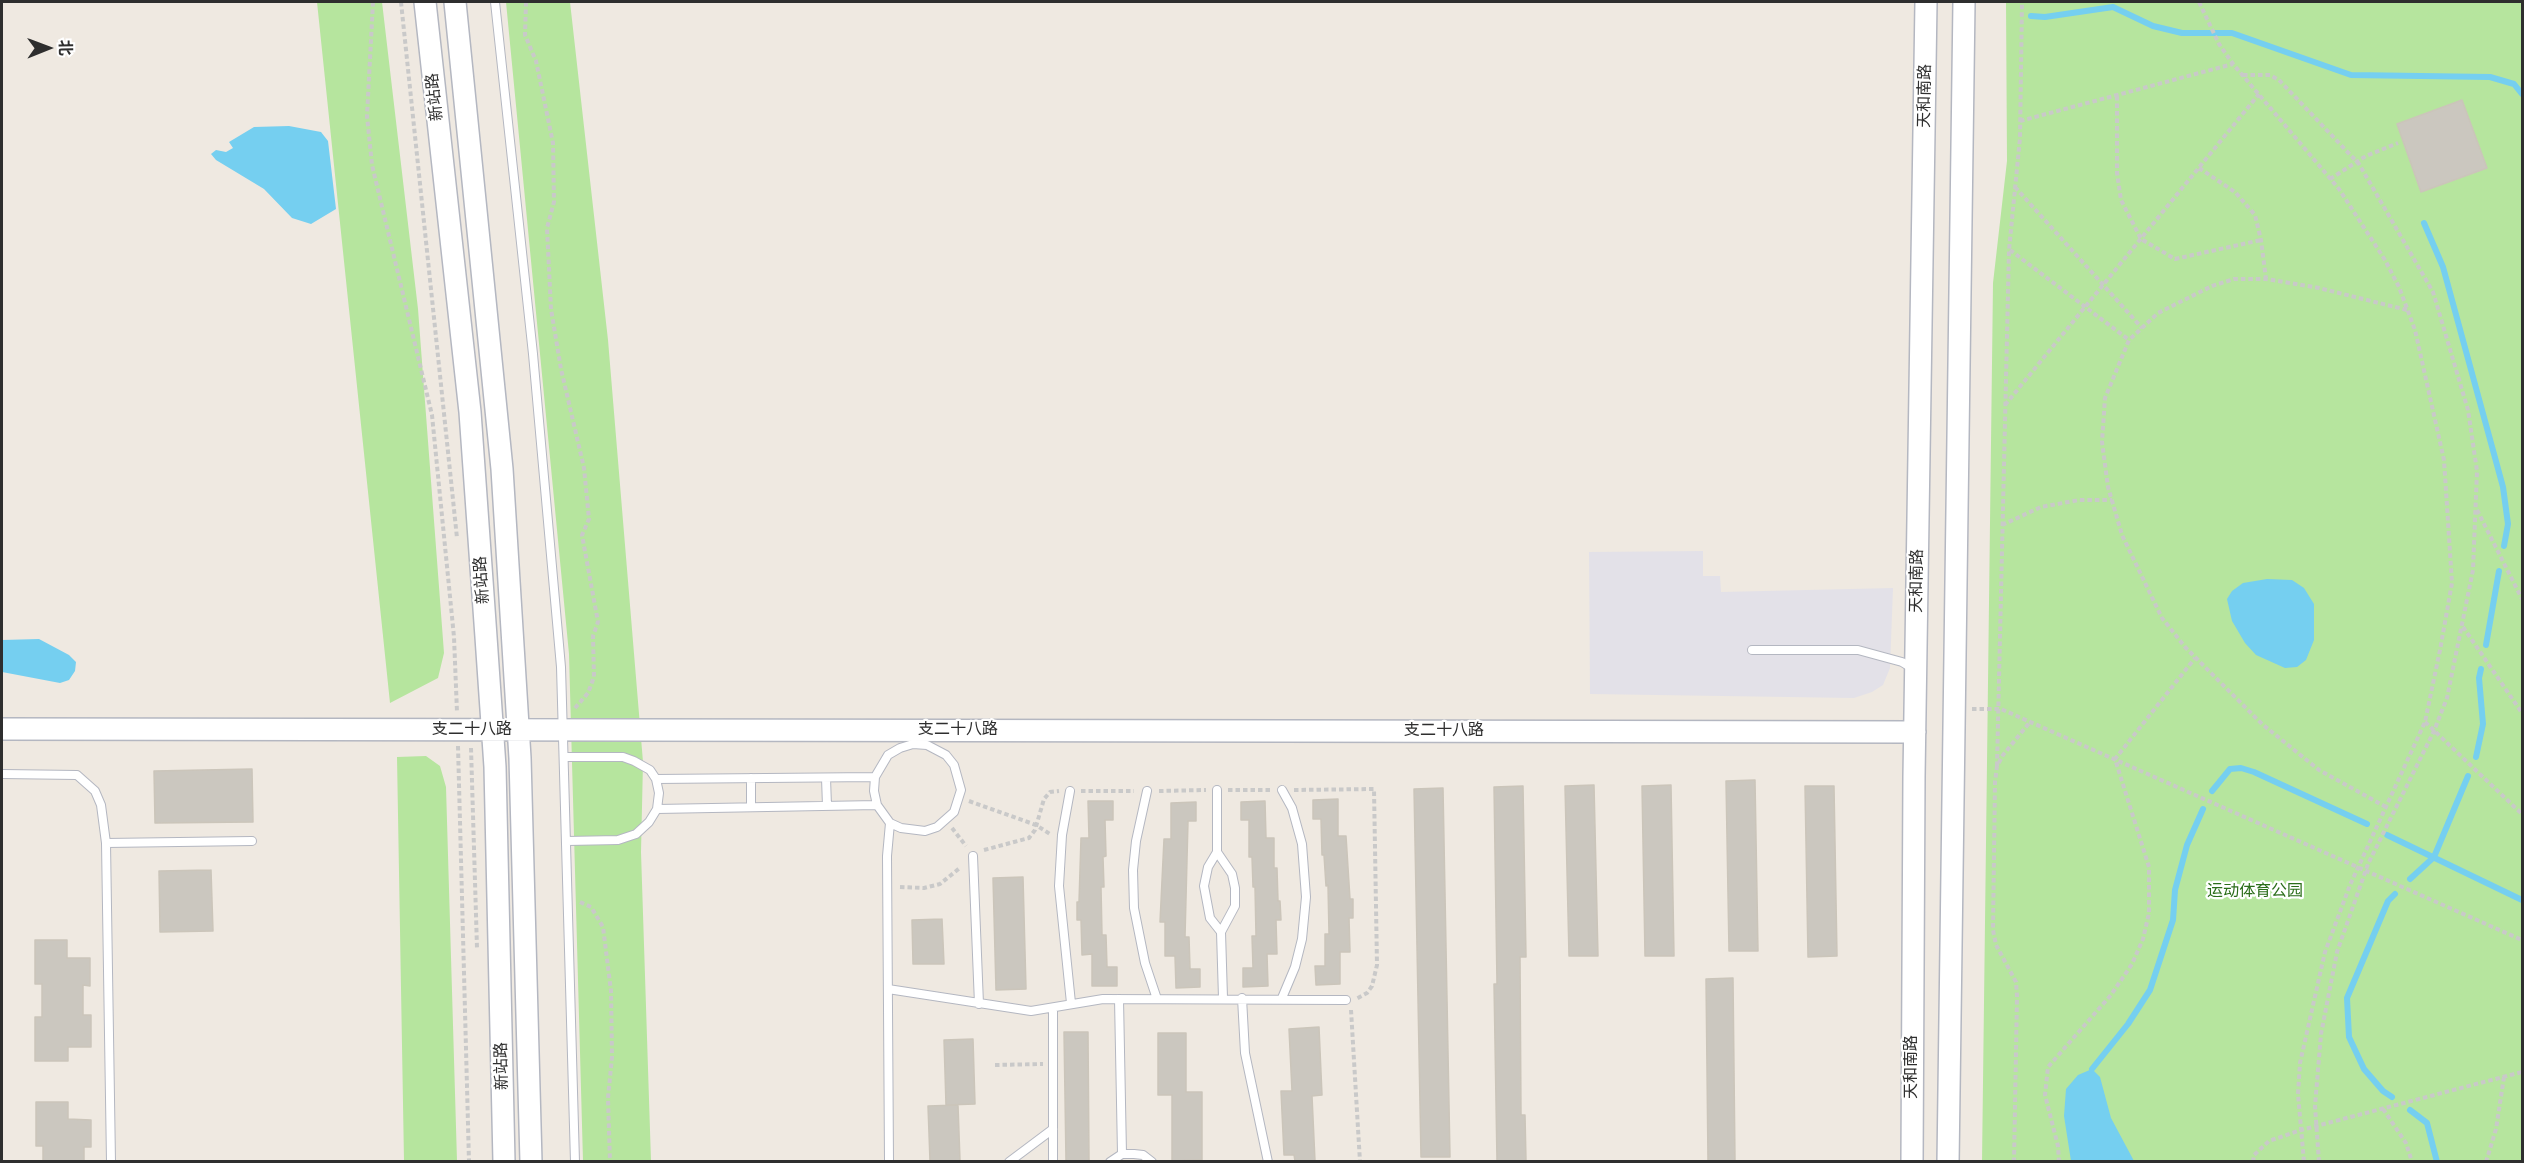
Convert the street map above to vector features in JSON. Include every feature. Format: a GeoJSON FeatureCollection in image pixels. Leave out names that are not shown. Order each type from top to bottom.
{"type":"FeatureCollection","features":[{"type":"Feature","properties":{"kind":"street","name":"新站路"},"geometry":{"type":"LineString","coordinates":[[425,2],[470,412],[492,730],[504,1161]]}},
{"type":"Feature","properties":{"kind":"street","name":"新站路"},"geometry":{"type":"LineString","coordinates":[[455,2],[502,469],[518,730],[531,1161]]}},
{"type":"Feature","properties":{"kind":"street","name":"天和南路"},"geometry":{"type":"LineString","coordinates":[[1912,1161],[1915,732],[1926,2]]}},
{"type":"Feature","properties":{"kind":"street"},"geometry":{"type":"LineString","coordinates":[[1948,1161],[1964,2]]}},
{"type":"Feature","properties":{"kind":"street","name":"支二十八路"},"geometry":{"type":"LineString","coordinates":[[2,729],[518,730],[563,724],[1915,732]]}},
{"type":"Feature","properties":{"kind":"lane"},"geometry":{"type":"LineString","coordinates":[[495,2],[533,354],[563,724],[575,1161]]}},
{"type":"Feature","properties":{"kind":"lane"},"geometry":{"type":"LineString","coordinates":[[1752,650],[1858,651],[1902,662],[1916,671]]}},
{"type":"Feature","properties":{"kind":"lane"},"geometry":{"type":"LineString","coordinates":[[913,744],[927,745],[946,755],[954,765],[959,777],[959,798],[954,812],[946,820],[925,831],[913,831],[890,823],[877,805],[874,791],[875,777],[888,755],[913,744]]}},
{"type":"Feature","properties":{"kind":"lane"},"geometry":{"type":"LineString","coordinates":[[564,757],[623,758],[650,770],[656,779],[659,793],[657,809],[650,822],[636,834],[618,840],[567,841]]}},
{"type":"Feature","properties":{"kind":"lane"},"geometry":{"type":"LineString","coordinates":[[2,774],[77,775],[95,791],[101,805],[106,843],[111,1161]]}},
{"type":"Feature","properties":{"kind":"lane"},"geometry":{"type":"LineString","coordinates":[[656,779],[875,777]]}},
{"type":"Feature","properties":{"kind":"lane"},"geometry":{"type":"LineString","coordinates":[[751,778],[752,807]]}},
{"type":"Feature","properties":{"kind":"lane"},"geometry":{"type":"LineString","coordinates":[[826,778],[827,806]]}},
{"type":"Feature","properties":{"kind":"lane"},"geometry":{"type":"LineString","coordinates":[[1217,790],[1217,852],[1208,867],[1204,886],[1210,918],[1221,932]]}},
{"type":"Feature","properties":{"kind":"lane"},"geometry":{"type":"LineString","coordinates":[[1282,790],[1292,808],[1302,844],[1306,897],[1302,939],[1295,967],[1282,998]]}},
{"type":"Feature","properties":{"kind":"lane"},"geometry":{"type":"LineString","coordinates":[[1070,791],[1061,845],[1061,917],[1071,1003]]}},
{"type":"Feature","properties":{"kind":"lane"},"geometry":{"type":"LineString","coordinates":[[1147,791],[1136,841],[1133,870],[1134,908],[1145,963],[1157,999]]}},
{"type":"Feature","properties":{"kind":"lane"},"geometry":{"type":"LineString","coordinates":[[657,809],[877,805]]}},
{"type":"Feature","properties":{"kind":"lane"},"geometry":{"type":"LineString","coordinates":[[889,1161],[887,886],[890,823]]}},
{"type":"Feature","properties":{"kind":"lane"},"geometry":{"type":"LineString","coordinates":[[106,843],[252,841]]}},
{"type":"Feature","properties":{"kind":"lane"},"geometry":{"type":"LineString","coordinates":[[1217,852],[1232,874],[1235,888],[1235,906],[1221,932],[1223,998]]}},
{"type":"Feature","properties":{"kind":"lane"},"geometry":{"type":"LineString","coordinates":[[974,856],[979,1004]]}},
{"type":"Feature","properties":{"kind":"lane"},"geometry":{"type":"LineString","coordinates":[[888,989],[1031,1011],[1071,1003],[1119,999],[1346,1000]]}},
{"type":"Feature","properties":{"kind":"lane"},"geometry":{"type":"LineString","coordinates":[[1242,998],[1245,1053],[1268,1161]]}},
{"type":"Feature","properties":{"kind":"lane"},"geometry":{"type":"LineString","coordinates":[[1119,999],[1122,1154]]}},
{"type":"Feature","properties":{"kind":"lane"},"geometry":{"type":"LineString","coordinates":[[1053,1008],[1053,1161]]}},
{"type":"Feature","properties":{"kind":"lane"},"geometry":{"type":"LineString","coordinates":[[1009,1161],[1053,1129]]}},
{"type":"Feature","properties":{"kind":"lane"},"geometry":{"type":"LineString","coordinates":[[1110,1161],[1122,1154],[1143,1155],[1152,1161]]}},
{"type":"Feature","properties":{"kind":"path"},"geometry":{"type":"LineString","coordinates":[[373,2],[367,116],[372,165],[432,415],[464,730],[477,958]]}},
{"type":"Feature","properties":{"kind":"path"},"geometry":{"type":"LineString","coordinates":[[401,2],[458,543]]}},
{"type":"Feature","properties":{"kind":"path"},"geometry":{"type":"LineString","coordinates":[[526,2],[525,35],[536,61],[553,144],[554,202],[547,228],[551,309],[561,369],[586,479],[589,519],[582,535],[598,622],[593,636],[594,677],[588,693],[563,724]]}},
{"type":"Feature","properties":{"kind":"path"},"geometry":{"type":"LineString","coordinates":[[2014,1161],[2016,982],[1996,945],[1993,930],[2009,250],[2020,121],[2022,2]]}},
{"type":"Feature","properties":{"kind":"path"},"geometry":{"type":"LineString","coordinates":[[2199,2],[2218,42],[2233,64],[2330,179],[2385,260],[2415,330],[2444,460],[2451,583],[2425,722],[2359,867],[2325,952],[2302,1052],[2298,1094],[2304,1161]]}},
{"type":"Feature","properties":{"kind":"path"},"geometry":{"type":"LineString","coordinates":[[2020,121],[2233,64]]}},
{"type":"Feature","properties":{"kind":"path"},"geometry":{"type":"LineString","coordinates":[[2242,75],[2270,75],[2279,80],[2357,161],[2433,292],[2468,410],[2477,471],[2473,570],[2447,698],[2434,731],[2366,871],[2337,952],[2321,1034],[2315,1126],[2319,1161]]}},
{"type":"Feature","properties":{"kind":"path"},"geometry":{"type":"LineString","coordinates":[[2006,405],[2259,94]]}},
{"type":"Feature","properties":{"kind":"path"},"geometry":{"type":"LineString","coordinates":[[2117,96],[2117,174],[2121,200],[2141,239],[2175,259],[2261,240]]}},
{"type":"Feature","properties":{"kind":"path"},"geometry":{"type":"LineString","coordinates":[[2330,179],[2357,161],[2398,143]]}},
{"type":"Feature","properties":{"kind":"path"},"geometry":{"type":"LineString","coordinates":[[2199,168],[2235,192],[2254,215],[2261,240],[2266,279]]}},
{"type":"Feature","properties":{"kind":"path"},"geometry":{"type":"LineString","coordinates":[[2015,187],[2142,328]]}},
{"type":"Feature","properties":{"kind":"path"},"geometry":{"type":"LineString","coordinates":[[2009,250],[2129,340]]}},
{"type":"Feature","properties":{"kind":"path"},"geometry":{"type":"LineString","coordinates":[[2386,807],[2319,770],[2262,724],[2195,658],[2162,618],[2122,535],[2112,500],[2102,442],[2105,398],[2129,340],[2158,313],[2212,286],[2234,279],[2266,279],[2319,288],[2408,310]]}},
{"type":"Feature","properties":{"kind":"path"},"geometry":{"type":"LineString","coordinates":[[2002,525],[2041,507],[2079,500],[2112,500]]}},
{"type":"Feature","properties":{"kind":"path"},"geometry":{"type":"LineString","coordinates":[[2477,509],[2523,599]]}},
{"type":"Feature","properties":{"kind":"path"},"geometry":{"type":"LineString","coordinates":[[2462,626],[2523,713]]}},
{"type":"Feature","properties":{"kind":"path"},"geometry":{"type":"LineString","coordinates":[[2115,759],[2195,658]]}},
{"type":"Feature","properties":{"kind":"path"},"geometry":{"type":"LineString","coordinates":[[1955,708],[1998,709],[2030,722],[2523,940]]}},
{"type":"Feature","properties":{"kind":"path"},"geometry":{"type":"LineString","coordinates":[[1997,766],[2030,722]]}},
{"type":"Feature","properties":{"kind":"path"},"geometry":{"type":"LineString","coordinates":[[2425,722],[2523,814]]}},
{"type":"Feature","properties":{"kind":"path"},"geometry":{"type":"LineString","coordinates":[[464,730],[469,1161]]}},
{"type":"Feature","properties":{"kind":"path"},"geometry":{"type":"LineString","coordinates":[[2059,1161],[2045,1095],[2048,1067],[2111,995],[2133,964],[2143,939],[2149,913],[2149,867],[2115,759]]}},
{"type":"Feature","properties":{"kind":"path"},"geometry":{"type":"LineString","coordinates":[[887,886],[924,888],[940,884],[974,856],[1029,838],[1036,825],[1044,799],[1050,792],[1374,789],[1376,976],[1367,993],[1350,1000],[1360,1161]]}},
{"type":"Feature","properties":{"kind":"path"},"geometry":{"type":"LineString","coordinates":[[959,798],[1036,825],[1061,845]]}},
{"type":"Feature","properties":{"kind":"path"},"geometry":{"type":"LineString","coordinates":[[946,820],[974,856]]}},
{"type":"Feature","properties":{"kind":"path"},"geometry":{"type":"LineString","coordinates":[[568,896],[591,907],[603,927],[611,991],[612,1057],[608,1098],[610,1161]]}},
{"type":"Feature","properties":{"kind":"path"},"geometry":{"type":"LineString","coordinates":[[995,1065],[1053,1064]]}},
{"type":"Feature","properties":{"kind":"path"},"geometry":{"type":"LineString","coordinates":[[2253,1161],[2254,1155],[2269,1141],[2301,1130],[2523,1072]]}},
{"type":"Feature","properties":{"kind":"path"},"geometry":{"type":"LineString","coordinates":[[2486,1161],[2496,1129],[2504,1077]]}},
{"type":"Feature","properties":{"kind":"path"},"geometry":{"type":"LineString","coordinates":[[2383,1109],[2406,1143],[2412,1161]]}},
{"type":"Feature","properties":{"kind":"shaded area"},"geometry":{"type":"Polygon","coordinates":[[[1703,551],[1703,576],[1720,576],[1721,592],[1893,588],[1890,668],[1883,685],[1872,692],[1854,698],[1590,694],[1589,552],[1703,551]]]}},
{"type":"Feature","properties":{"kind":"green space"},"geometry":{"type":"Polygon","coordinates":[[[317,2],[382,2],[418,309],[444,653],[438,678],[390,703],[317,2]]]}},
{"type":"Feature","properties":{"kind":"green space"},"geometry":{"type":"Polygon","coordinates":[[[506,2],[570,2],[608,340],[643,762],[641,852],[651,1161],[583,1161],[569,654],[506,2]]]}},
{"type":"Feature","properties":{"kind":"green space","name":"运动体育公园"},"geometry":{"type":"Polygon","coordinates":[[[2006,2],[2522,2],[2522,1161],[1982,1162],[1993,283],[2007,161],[2006,2]]]}},
{"type":"Feature","properties":{"kind":"green space"},"geometry":{"type":"Polygon","coordinates":[[[426,756],[440,766],[446,787],[457,1161],[404,1161],[397,757],[426,756]]]}},
{"type":"Feature","properties":{"kind":"water"},"geometry":{"type":"Polygon","coordinates":[[[289,126],[321,132],[328,141],[336,209],[311,224],[292,218],[264,189],[216,160],[211,154],[216,150],[226,152],[233,148],[229,142],[254,127],[289,126]]]}},
{"type":"Feature","properties":{"kind":"water"},"geometry":{"type":"Polygon","coordinates":[[[2267,579],[2292,580],[2304,588],[2314,604],[2314,640],[2306,660],[2297,667],[2285,668],[2256,655],[2245,643],[2232,621],[2227,599],[2232,591],[2243,583],[2267,579]]]}},
{"type":"Feature","properties":{"kind":"water"},"geometry":{"type":"Polygon","coordinates":[[[39,639],[69,655],[76,662],[75,671],[69,680],[60,683],[2,672],[2,640],[39,639]]]}},
{"type":"Feature","properties":{"kind":"water"},"geometry":{"type":"Polygon","coordinates":[[[2092,1069],[2100,1077],[2111,1118],[2134,1161],[2071,1161],[2064,1116],[2066,1089],[2078,1075],[2092,1069]]]}},
{"type":"Feature","properties":{"kind":"building"},"geometry":{"type":"Polygon","coordinates":[[[2462,100],[2487,168],[2421,192],[2397,124],[2462,100]]]}},
{"type":"Feature","properties":{"kind":"building"},"geometry":{"type":"Polygon","coordinates":[[[252,769],[253,822],[155,823],[154,771],[252,769]]]}},
{"type":"Feature","properties":{"kind":"building"},"geometry":{"type":"Polygon","coordinates":[[[1755,780],[1758,951],[1729,951],[1726,781],[1755,780]]]}},
{"type":"Feature","properties":{"kind":"building"},"geometry":{"type":"Polygon","coordinates":[[[1594,785],[1598,956],[1569,956],[1565,786],[1594,785]]]}},
{"type":"Feature","properties":{"kind":"building"},"geometry":{"type":"Polygon","coordinates":[[[1671,785],[1674,956],[1645,956],[1642,786],[1671,785]]]}},
{"type":"Feature","properties":{"kind":"building"},"geometry":{"type":"Polygon","coordinates":[[[1523,786],[1526,957],[1520,957],[1521,1115],[1525,1115],[1526,1161],[1497,1161],[1494,787],[1523,786]]]}},
{"type":"Feature","properties":{"kind":"building"},"geometry":{"type":"Polygon","coordinates":[[[1805,786],[1834,786],[1837,956],[1808,957],[1805,786]]]}},
{"type":"Feature","properties":{"kind":"building"},"geometry":{"type":"Polygon","coordinates":[[[1443,788],[1450,1157],[1421,1157],[1414,789],[1443,788]]]}},
{"type":"Feature","properties":{"kind":"building"},"geometry":{"type":"Polygon","coordinates":[[[1338,799],[1338,836],[1346,836],[1350,899],[1353,899],[1353,918],[1349,918],[1350,952],[1340,952],[1340,984],[1316,985],[1315,966],[1325,966],[1325,934],[1329,934],[1328,885],[1326,886],[1324,855],[1322,855],[1321,819],[1313,819],[1313,800],[1338,799]]]}},
{"type":"Feature","properties":{"kind":"building"},"geometry":{"type":"Polygon","coordinates":[[[1088,801],[1113,801],[1113,820],[1105,820],[1106,856],[1103,857],[1104,887],[1101,887],[1102,935],[1106,935],[1107,967],[1117,967],[1117,986],[1092,986],[1092,954],[1082,955],[1081,920],[1077,920],[1077,902],[1079,902],[1081,838],[1089,838],[1088,801]]]}},
{"type":"Feature","properties":{"kind":"building"},"geometry":{"type":"Polygon","coordinates":[[[1265,801],[1266,838],[1274,838],[1274,868],[1277,868],[1278,901],[1280,901],[1281,920],[1276,920],[1277,954],[1267,954],[1268,986],[1243,987],[1243,968],[1253,968],[1252,936],[1256,936],[1255,887],[1253,887],[1252,857],[1249,857],[1249,820],[1241,820],[1241,802],[1265,801]]]}},
{"type":"Feature","properties":{"kind":"building"},"geometry":{"type":"Polygon","coordinates":[[[1196,802],[1196,821],[1188,821],[1185,937],[1189,937],[1190,969],[1200,969],[1200,987],[1176,988],[1175,956],[1165,956],[1165,922],[1160,922],[1164,839],[1171,839],[1171,803],[1196,802]]]}},
{"type":"Feature","properties":{"kind":"building"},"geometry":{"type":"Polygon","coordinates":[[[211,870],[213,931],[160,932],[159,871],[211,870]]]}},
{"type":"Feature","properties":{"kind":"building"},"geometry":{"type":"Polygon","coordinates":[[[1023,877],[1026,989],[996,990],[993,878],[1023,877]]]}},
{"type":"Feature","properties":{"kind":"building"},"geometry":{"type":"Polygon","coordinates":[[[942,919],[944,964],[913,964],[912,920],[942,919]]]}},
{"type":"Feature","properties":{"kind":"building"},"geometry":{"type":"Polygon","coordinates":[[[35,940],[67,940],[67,958],[90,958],[90,986],[83,985],[83,1015],[91,1015],[91,1047],[68,1047],[68,1061],[35,1061],[35,1017],[42,1017],[42,984],[35,984],[35,940]]]}},
{"type":"Feature","properties":{"kind":"building"},"geometry":{"type":"Polygon","coordinates":[[[1733,978],[1735,1161],[1708,1161],[1706,979],[1733,978]]]}},
{"type":"Feature","properties":{"kind":"building"},"geometry":{"type":"Polygon","coordinates":[[[1319,1027],[1322,1095],[1312,1096],[1315,1161],[1295,1161],[1294,1155],[1284,1155],[1281,1091],[1292,1091],[1289,1029],[1319,1027]]]}},
{"type":"Feature","properties":{"kind":"building"},"geometry":{"type":"Polygon","coordinates":[[[1064,1032],[1088,1032],[1089,1161],[1066,1161],[1064,1032]]]}},
{"type":"Feature","properties":{"kind":"building"},"geometry":{"type":"Polygon","coordinates":[[[1158,1033],[1186,1033],[1186,1092],[1202,1092],[1202,1160],[1172,1161],[1172,1095],[1158,1095],[1158,1033]]]}},
{"type":"Feature","properties":{"kind":"building"},"geometry":{"type":"Polygon","coordinates":[[[973,1039],[975,1104],[946,1105],[944,1040],[973,1039]]]}},
{"type":"Feature","properties":{"kind":"building"},"geometry":{"type":"Polygon","coordinates":[[[36,1102],[68,1102],[68,1119],[91,1120],[91,1147],[84,1147],[84,1161],[43,1161],[43,1146],[36,1146],[36,1102]]]}},
{"type":"Feature","properties":{"kind":"building"},"geometry":{"type":"Polygon","coordinates":[[[958,1105],[960,1161],[930,1161],[928,1106],[958,1105]]]}},
{"type":"Feature","properties":{"kind":"waterway"},"geometry":{"type":"LineString","coordinates":[[2031,16],[2045,17],[2113,7],[2153,26],[2182,33],[2232,33],[2351,75],[2490,77],[2514,84],[2522,94]]}},
{"type":"Feature","properties":{"kind":"waterway"},"geometry":{"type":"LineString","coordinates":[[2424,223],[2443,267],[2503,487],[2508,524],[2504,546]]}},
{"type":"Feature","properties":{"kind":"waterway"},"geometry":{"type":"LineString","coordinates":[[2486,645],[2499,571]]}},
{"type":"Feature","properties":{"kind":"waterway"},"geometry":{"type":"LineString","coordinates":[[2476,757],[2483,724],[2479,678],[2481,669]]}},
{"type":"Feature","properties":{"kind":"waterway"},"geometry":{"type":"LineString","coordinates":[[2212,791],[2230,769],[2241,768],[2367,824]]}},
{"type":"Feature","properties":{"kind":"waterway"},"geometry":{"type":"LineString","coordinates":[[2410,879],[2434,857],[2468,776]]}},
{"type":"Feature","properties":{"kind":"waterway"},"geometry":{"type":"LineString","coordinates":[[2092,1069],[2128,1024],[2150,990],[2173,920],[2175,890],[2187,845],[2203,809]]}},
{"type":"Feature","properties":{"kind":"waterway"},"geometry":{"type":"LineString","coordinates":[[2387,835],[2522,900]]}},
{"type":"Feature","properties":{"kind":"waterway"},"geometry":{"type":"LineString","coordinates":[[2392,1097],[2383,1091],[2364,1069],[2349,1037],[2347,998],[2388,901],[2395,894]]}},
{"type":"Feature","properties":{"kind":"waterway"},"geometry":{"type":"LineString","coordinates":[[2410,1110],[2427,1123],[2437,1162]]}}]}
